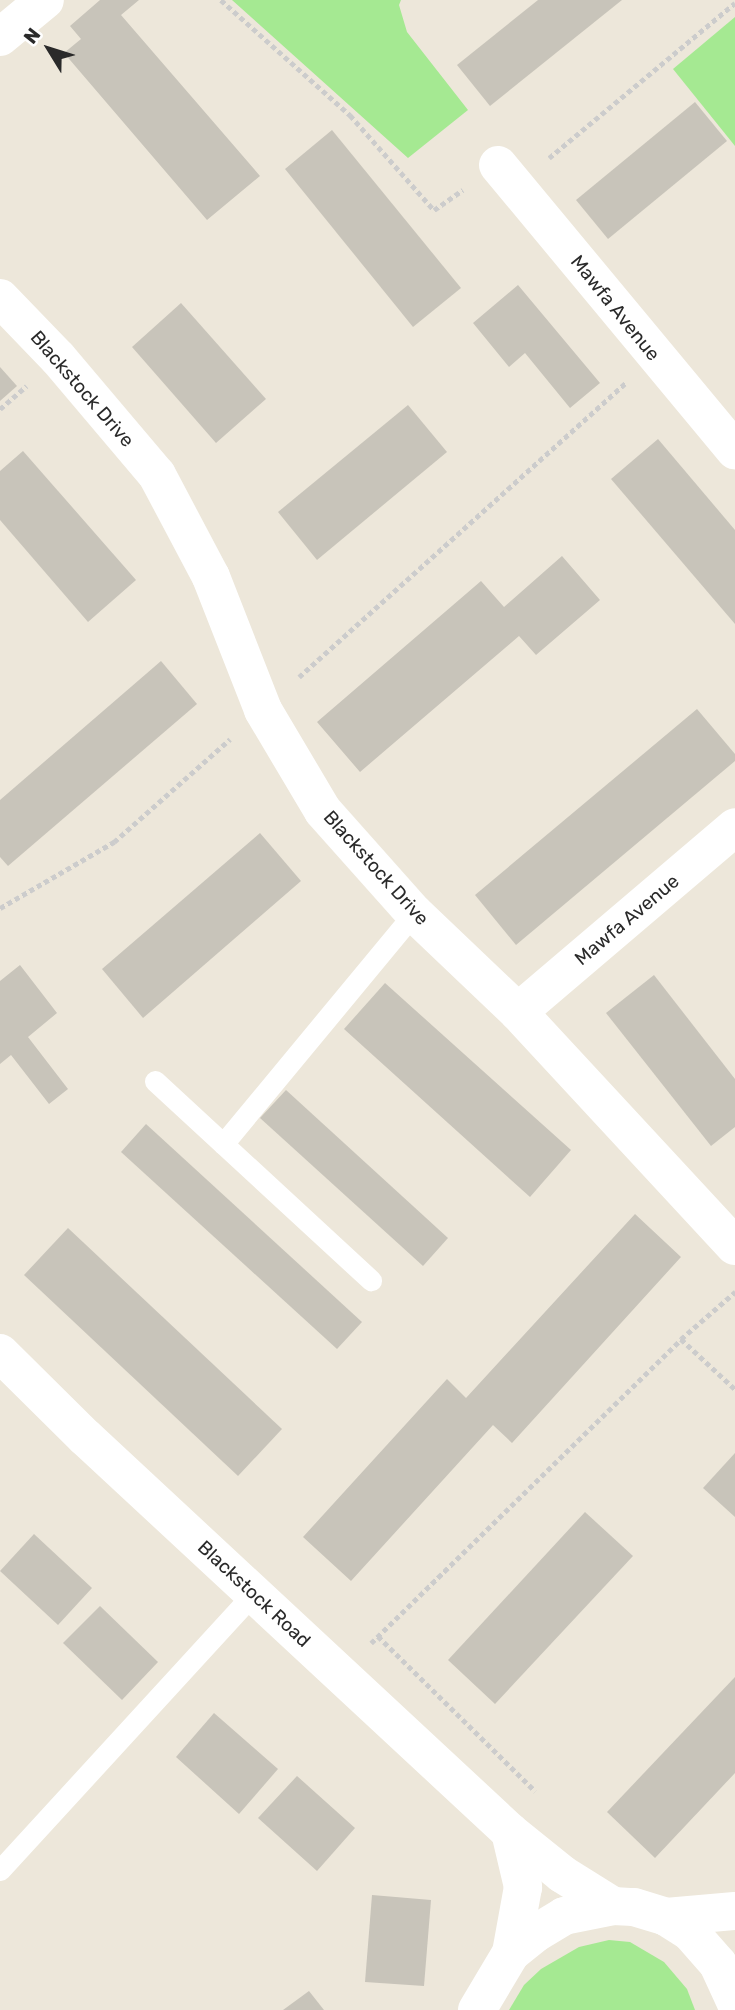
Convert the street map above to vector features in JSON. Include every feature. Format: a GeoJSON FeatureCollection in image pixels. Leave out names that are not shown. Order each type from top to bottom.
{"type":"FeatureCollection","features":[{"type":"Feature","properties":{"kind":"street"},"geometry":{"type":"LineString","coordinates":[[0,37],[45,0]]}},
{"type":"Feature","properties":{"kind":"street","name":"Mawfa Avenue"},"geometry":{"type":"LineString","coordinates":[[507,175],[654,357],[735,450]]}},
{"type":"Feature","properties":{"kind":"street","name":"Blackstock Drive"},"geometry":{"type":"LineString","coordinates":[[0,298],[58,358],[157,475],[211,577],[263,710],[323,811],[414,913],[518,1012],[735,1247]]}},
{"type":"Feature","properties":{"kind":"street","name":"Mawfa Avenue"},"geometry":{"type":"LineString","coordinates":[[518,1012],[735,827]]}},
{"type":"Feature","properties":{"kind":"street","name":"Blackstock Road"},"geometry":{"type":"LineString","coordinates":[[0,1353],[253,1594],[510,1832],[562,1874],[612,1906]]}},
{"type":"Feature","properties":{"kind":"street"},"geometry":{"type":"LineString","coordinates":[[477,2010],[511,1953],[523,1888],[510,1832]]}},
{"type":"Feature","properties":{"kind":"street"},"geometry":{"type":"LineString","coordinates":[[511,1953],[564,1916],[612,1906],[634,1907],[666,1917],[704,1945],[718,1964],[735,2001]]}},
{"type":"Feature","properties":{"kind":"street"},"geometry":{"type":"LineString","coordinates":[[666,1917],[735,1911]]}},
{"type":"Feature","properties":{"kind":"lane"},"geometry":{"type":"LineString","coordinates":[[223,1144],[414,913]]}},
{"type":"Feature","properties":{"kind":"lane"},"geometry":{"type":"LineString","coordinates":[[155,1081],[371,1280]]}},
{"type":"Feature","properties":{"kind":"lane"},"geometry":{"type":"LineString","coordinates":[[0,1870],[253,1594]]}},
{"type":"Feature","properties":{"kind":"path"},"geometry":{"type":"LineString","coordinates":[[221,0],[350,115],[434,210],[507,175],[735,3]]}},
{"type":"Feature","properties":{"kind":"path"},"geometry":{"type":"LineString","coordinates":[[0,908],[114,842],[654,357]]}},
{"type":"Feature","properties":{"kind":"path"},"geometry":{"type":"LineString","coordinates":[[341,1673],[681,1339],[735,1292]]}},
{"type":"Feature","properties":{"kind":"path"},"geometry":{"type":"LineString","coordinates":[[681,1339],[735,1389]]}},
{"type":"Feature","properties":{"kind":"path"},"geometry":{"type":"LineString","coordinates":[[378,1636],[545,1800]]}},
{"type":"Feature","properties":{"kind":"green space"},"geometry":{"type":"Polygon","coordinates":[[[232,0],[401,0],[399,5],[407,32],[468,110],[408,158],[232,0]]]}},
{"type":"Feature","properties":{"kind":"green space"},"geometry":{"type":"Polygon","coordinates":[[[735,17],[735,146],[673,69],[735,17]]]}},
{"type":"Feature","properties":{"kind":"green space"},"geometry":{"type":"Polygon","coordinates":[[[609,1940],[630,1942],[664,1962],[687,1989],[695,2010],[509,2010],[524,1985],[541,1969],[579,1947],[609,1940]]]}},
{"type":"Feature","properties":{"kind":"building"},"geometry":{"type":"Polygon","coordinates":[[[100,0],[139,0],[121,15],[260,176],[207,220],[64,53],[81,39],[70,26],[100,0]]]}},
{"type":"Feature","properties":{"kind":"building"},"geometry":{"type":"Polygon","coordinates":[[[538,0],[622,0],[490,106],[457,65],[538,0]]]}},
{"type":"Feature","properties":{"kind":"building"},"geometry":{"type":"Polygon","coordinates":[[[695,102],[727,141],[608,239],[576,200],[695,102]]]}},
{"type":"Feature","properties":{"kind":"building"},"geometry":{"type":"Polygon","coordinates":[[[332,130],[461,288],[413,327],[285,169],[332,130]]]}},
{"type":"Feature","properties":{"kind":"building"},"geometry":{"type":"Polygon","coordinates":[[[518,285],[600,383],[570,408],[525,353],[509,367],[473,323],[518,285]]]}},
{"type":"Feature","properties":{"kind":"building"},"geometry":{"type":"Polygon","coordinates":[[[181,303],[266,399],[216,443],[132,347],[181,303]]]}},
{"type":"Feature","properties":{"kind":"building"},"geometry":{"type":"Polygon","coordinates":[[[0,367],[17,386],[0,401],[0,367]]]}},
{"type":"Feature","properties":{"kind":"building"},"geometry":{"type":"Polygon","coordinates":[[[408,405],[447,452],[317,560],[278,512],[408,405]]]}},
{"type":"Feature","properties":{"kind":"building"},"geometry":{"type":"Polygon","coordinates":[[[658,439],[735,530],[735,624],[611,479],[658,439]]]}},
{"type":"Feature","properties":{"kind":"building"},"geometry":{"type":"Polygon","coordinates":[[[23,451],[136,580],[88,622],[0,520],[0,471],[23,451]]]}},
{"type":"Feature","properties":{"kind":"building"},"geometry":{"type":"Polygon","coordinates":[[[562,556],[600,600],[536,655],[519,636],[360,772],[317,722],[481,581],[504,607],[562,556]]]}},
{"type":"Feature","properties":{"kind":"building"},"geometry":{"type":"Polygon","coordinates":[[[161,661],[197,704],[8,866],[0,857],[0,800],[161,661]]]}},
{"type":"Feature","properties":{"kind":"building"},"geometry":{"type":"Polygon","coordinates":[[[697,709],[735,754],[735,761],[516,945],[475,895],[697,709]]]}},
{"type":"Feature","properties":{"kind":"building"},"geometry":{"type":"Polygon","coordinates":[[[260,833],[301,881],[143,1018],[102,969],[260,833]]]}},
{"type":"Feature","properties":{"kind":"building"},"geometry":{"type":"Polygon","coordinates":[[[20,965],[57,1013],[28,1037],[68,1089],[49,1104],[11,1055],[0,1064],[0,981],[20,965]]]}},
{"type":"Feature","properties":{"kind":"building"},"geometry":{"type":"Polygon","coordinates":[[[654,975],[735,1079],[735,1127],[711,1146],[606,1013],[654,975]]]}},
{"type":"Feature","properties":{"kind":"building"},"geometry":{"type":"Polygon","coordinates":[[[385,983],[571,1150],[530,1197],[344,1029],[385,983]]]}},
{"type":"Feature","properties":{"kind":"building"},"geometry":{"type":"Polygon","coordinates":[[[286,1090],[448,1238],[423,1266],[260,1118],[286,1090]]]}},
{"type":"Feature","properties":{"kind":"building"},"geometry":{"type":"Polygon","coordinates":[[[146,1124],[362,1322],[337,1349],[121,1152],[146,1124]]]}},
{"type":"Feature","properties":{"kind":"building"},"geometry":{"type":"Polygon","coordinates":[[[635,1214],[681,1257],[512,1443],[493,1425],[351,1581],[303,1537],[447,1379],[466,1398],[635,1214]]]}},
{"type":"Feature","properties":{"kind":"building"},"geometry":{"type":"Polygon","coordinates":[[[68,1228],[282,1429],[238,1476],[24,1275],[68,1228]]]}},
{"type":"Feature","properties":{"kind":"building"},"geometry":{"type":"Polygon","coordinates":[[[735,1453],[735,1517],[703,1488],[735,1453]]]}},
{"type":"Feature","properties":{"kind":"building"},"geometry":{"type":"Polygon","coordinates":[[[585,1512],[633,1556],[495,1704],[448,1660],[585,1512]]]}},
{"type":"Feature","properties":{"kind":"building"},"geometry":{"type":"Polygon","coordinates":[[[34,1534],[92,1588],[58,1625],[0,1571],[34,1534]]]}},
{"type":"Feature","properties":{"kind":"building"},"geometry":{"type":"Polygon","coordinates":[[[100,1606],[158,1662],[122,1700],[63,1643],[100,1606]]]}},
{"type":"Feature","properties":{"kind":"building"},"geometry":{"type":"Polygon","coordinates":[[[735,1677],[735,1773],[655,1858],[607,1812],[735,1677]]]}},
{"type":"Feature","properties":{"kind":"building"},"geometry":{"type":"Polygon","coordinates":[[[214,1713],[278,1769],[239,1814],[176,1757],[214,1713]]]}},
{"type":"Feature","properties":{"kind":"building"},"geometry":{"type":"Polygon","coordinates":[[[297,1776],[355,1828],[317,1871],[258,1818],[297,1776]]]}},
{"type":"Feature","properties":{"kind":"building"},"geometry":{"type":"Polygon","coordinates":[[[372,1895],[431,1900],[424,1986],[365,1982],[372,1895]]]}},
{"type":"Feature","properties":{"kind":"building"},"geometry":{"type":"Polygon","coordinates":[[[309,1991],[324,2010],[283,2010],[309,1991]]]}}]}
